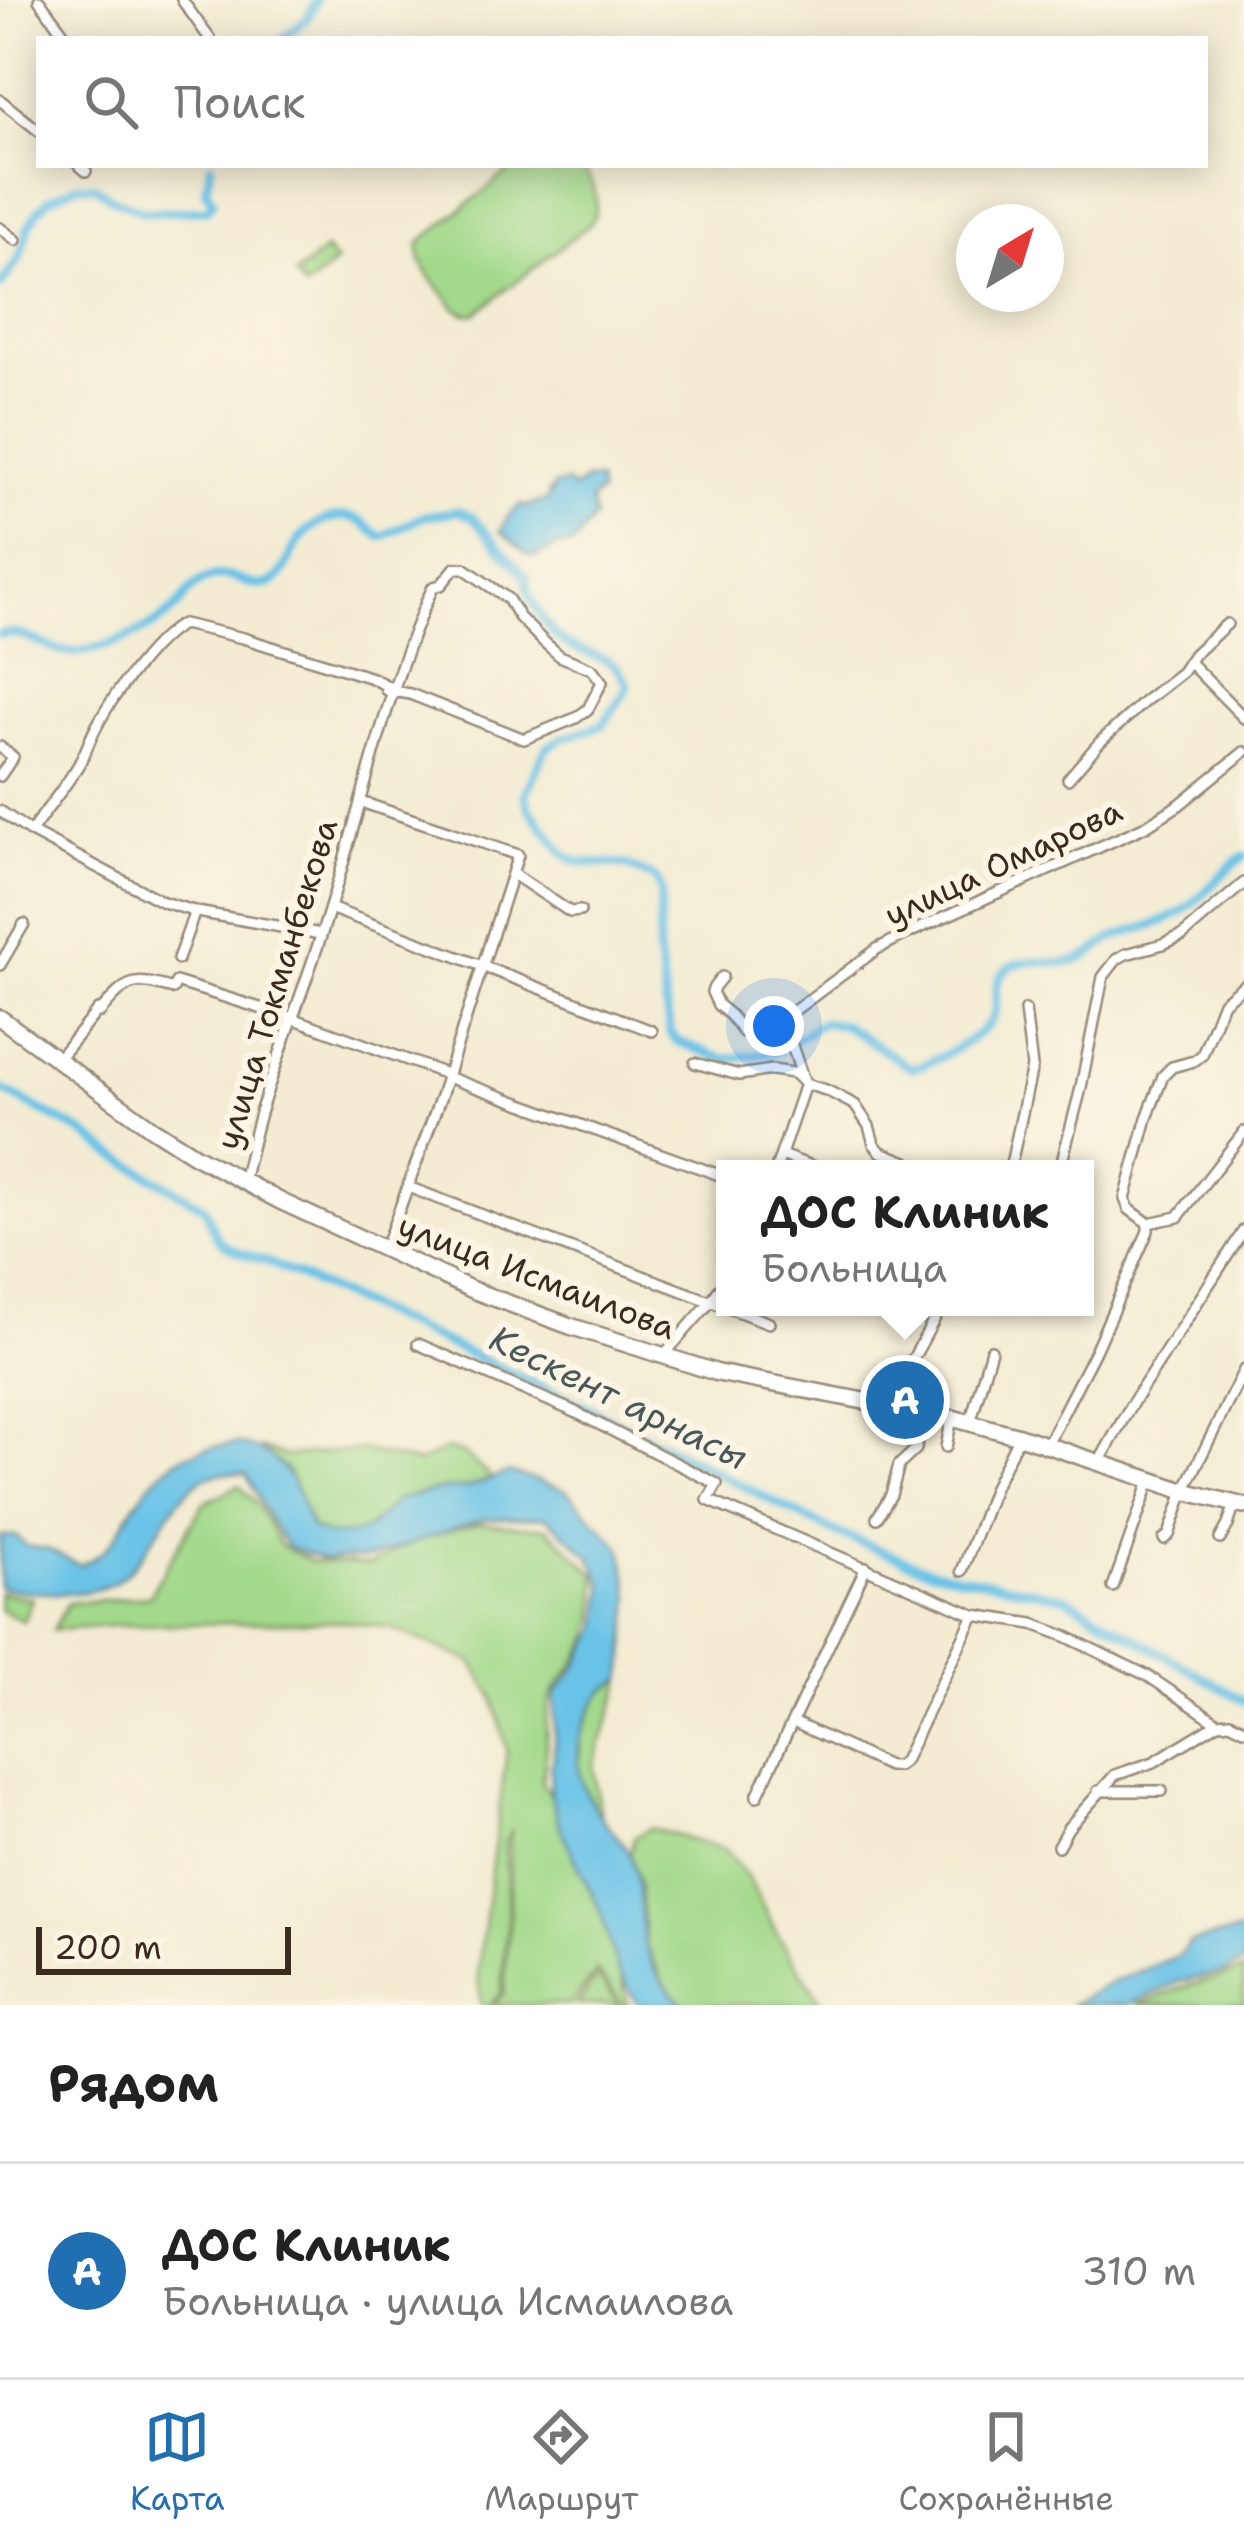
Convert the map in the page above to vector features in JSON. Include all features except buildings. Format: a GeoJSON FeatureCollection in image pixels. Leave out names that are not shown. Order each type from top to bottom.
{"type":"FeatureCollection","features":[{"type":"Feature","properties":{"kind":"main road","name":"улица Исмаилова"},"geometry":{"type":"LineString","coordinates":[[0,1018],[153,1129],[243,1181],[475,1291],[718,1373],[952,1418],[1239,1505]]}},
{"type":"Feature","properties":{"kind":"street"},"geometry":{"type":"LineString","coordinates":[[39,0],[66,36]]}},
{"type":"Feature","properties":{"kind":"street"},"geometry":{"type":"LineString","coordinates":[[182,0],[209,36]]}},
{"type":"Feature","properties":{"kind":"street"},"geometry":{"type":"LineString","coordinates":[[0,100],[36,129]]}},
{"type":"Feature","properties":{"kind":"street"},"geometry":{"type":"LineString","coordinates":[[0,228],[16,240]]}},
{"type":"Feature","properties":{"kind":"street","name":"улица Токманбекова"},"geometry":{"type":"LineString","coordinates":[[243,1181],[259,1116],[362,802],[390,691],[433,587],[458,567],[508,598],[531,630],[560,656],[592,669],[602,682],[588,710],[529,739],[410,694],[390,691]]}},
{"type":"Feature","properties":{"kind":"street","name":"улица Токманбекова"},"geometry":{"type":"LineString","coordinates":[[31,832],[81,761],[96,725],[165,635],[183,624],[371,677],[388,685],[390,691]]}},
{"type":"Feature","properties":{"kind":"street"},"geometry":{"type":"LineString","coordinates":[[1068,779],[1116,727],[1182,672],[1193,654],[1227,625]]}},
{"type":"Feature","properties":{"kind":"street"},"geometry":{"type":"LineString","coordinates":[[1189,662],[1244,718]]}},
{"type":"Feature","properties":{"kind":"street"},"geometry":{"type":"LineString","coordinates":[[0,747],[14,758],[0,776]]}},
{"type":"Feature","properties":{"kind":"street","name":"улица Омарова"},"geometry":{"type":"LineString","coordinates":[[784,1019],[890,943],[1146,826],[1244,752]]}},
{"type":"Feature","properties":{"kind":"street","name":"улица Токманбекова"},"geometry":{"type":"LineString","coordinates":[[362,802],[518,855],[513,874]]}},
{"type":"Feature","properties":{"kind":"street"},"geometry":{"type":"LineString","coordinates":[[0,811],[163,902],[321,934]]}},
{"type":"Feature","properties":{"kind":"street"},"geometry":{"type":"LineString","coordinates":[[385,1252],[513,874],[570,912],[580,911]]}},
{"type":"Feature","properties":{"kind":"street"},"geometry":{"type":"LineString","coordinates":[[1062,1160],[1102,977],[1126,954],[1183,935],[1244,884]]}},
{"type":"Feature","properties":{"kind":"street"},"geometry":{"type":"LineString","coordinates":[[330,908],[652,1031]]}},
{"type":"Feature","properties":{"kind":"street"},"geometry":{"type":"LineString","coordinates":[[178,959],[195,911]]}},
{"type":"Feature","properties":{"kind":"street"},"geometry":{"type":"LineString","coordinates":[[0,965],[24,924]]}},
{"type":"Feature","properties":{"kind":"street"},"geometry":{"type":"LineString","coordinates":[[722,977],[714,987],[714,999],[743,1032],[784,1019],[793,1042],[805,1084],[780,1160]]}},
{"type":"Feature","properties":{"kind":"street"},"geometry":{"type":"LineString","coordinates":[[58,1059],[122,987],[143,980],[173,989],[176,982],[292,1018],[716,1174]]}},
{"type":"Feature","properties":{"kind":"street"},"geometry":{"type":"LineString","coordinates":[[1244,985],[1223,1002],[1200,1058],[1172,1067],[1162,1076],[1125,1199],[1129,1209],[1148,1223],[1178,1217],[1244,1132]]}},
{"type":"Feature","properties":{"kind":"street"},"geometry":{"type":"LineString","coordinates":[[1012,1160],[1032,1067],[1025,1010]]}},
{"type":"Feature","properties":{"kind":"street"},"geometry":{"type":"LineString","coordinates":[[695,1063],[739,1075],[787,1070],[805,1084],[855,1105],[874,1144],[901,1160]]}},
{"type":"Feature","properties":{"kind":"street"},"geometry":{"type":"LineString","coordinates":[[782,1155],[796,1160]]}},
{"type":"Feature","properties":{"kind":"street"},"geometry":{"type":"LineString","coordinates":[[408,1187],[716,1303]]}},
{"type":"Feature","properties":{"kind":"street"},"geometry":{"type":"LineString","coordinates":[[1046,1446],[1095,1351],[1148,1223]]}},
{"type":"Feature","properties":{"kind":"street"},"geometry":{"type":"LineString","coordinates":[[1098,1463],[1244,1230]]}},
{"type":"Feature","properties":{"kind":"street"},"geometry":{"type":"LineString","coordinates":[[662,1357],[716,1294]]}},
{"type":"Feature","properties":{"kind":"street"},"geometry":{"type":"LineString","coordinates":[[750,1316],[769,1323]]}},
{"type":"Feature","properties":{"kind":"street"},"geometry":{"type":"LineString","coordinates":[[888,1405],[935,1316]]}},
{"type":"Feature","properties":{"kind":"street"},"geometry":{"type":"LineString","coordinates":[[418,1344],[573,1411],[717,1484],[708,1500],[974,1615],[1033,1624],[1065,1636],[1148,1676],[1218,1723]]}},
{"type":"Feature","properties":{"kind":"street"},"geometry":{"type":"LineString","coordinates":[[970,1423],[991,1350]]}},
{"type":"Feature","properties":{"kind":"street"},"geometry":{"type":"LineString","coordinates":[[1164,1538],[1244,1370]]}},
{"type":"Feature","properties":{"kind":"street"},"geometry":{"type":"LineString","coordinates":[[877,1518],[891,1495],[899,1465],[916,1449],[919,1411]]}},
{"type":"Feature","properties":{"kind":"street"},"geometry":{"type":"LineString","coordinates":[[946,1447],[952,1418]]}},
{"type":"Feature","properties":{"kind":"street"},"geometry":{"type":"LineString","coordinates":[[962,1571],[1019,1436]]}},
{"type":"Feature","properties":{"kind":"street"},"geometry":{"type":"LineString","coordinates":[[1113,1587],[1150,1480]]}},
{"type":"Feature","properties":{"kind":"street"},"geometry":{"type":"LineString","coordinates":[[1220,1539],[1239,1505]]}},
{"type":"Feature","properties":{"kind":"street"},"geometry":{"type":"LineString","coordinates":[[757,1796],[866,1568]]}},
{"type":"Feature","properties":{"kind":"street"},"geometry":{"type":"LineString","coordinates":[[793,1722],[888,1766],[899,1765],[974,1615]]}},
{"type":"Feature","properties":{"kind":"street"},"geometry":{"type":"LineString","coordinates":[[1058,1846],[1067,1828],[1115,1775],[1154,1762],[1218,1723],[1242,1724]]}},
{"type":"Feature","properties":{"kind":"street"},"geometry":{"type":"LineString","coordinates":[[1099,1791],[1162,1791]]}},
{"type":"Feature","properties":{"kind":"green space"},"geometry":{"type":"Polygon","coordinates":[[[513,168],[581,168],[595,192],[591,223],[475,314],[457,309],[437,286],[421,260],[420,242],[513,168]]]}},
{"type":"Feature","properties":{"kind":"green space"},"geometry":{"type":"Polygon","coordinates":[[[325,250],[336,262],[305,288],[295,275],[325,250]]]}},
{"type":"Feature","properties":{"kind":"green space"},"geometry":{"type":"Polygon","coordinates":[[[259,1448],[286,1456],[361,1450],[418,1463],[447,1449],[466,1455],[492,1479],[467,1488],[398,1499],[367,1529],[331,1536],[312,1529],[287,1470],[259,1448]]]}},
{"type":"Feature","properties":{"kind":"green space"},"geometry":{"type":"Polygon","coordinates":[[[239,1485],[257,1504],[281,1546],[313,1562],[370,1565],[417,1539],[480,1523],[547,1528],[596,1575],[591,1632],[549,1705],[541,1780],[601,1883],[628,2005],[623,2005],[597,1971],[571,2005],[493,2005],[504,1994],[510,1913],[512,1830],[505,1842],[508,1916],[501,1994],[481,2005],[478,1970],[507,1750],[493,1696],[472,1662],[391,1628],[340,1621],[53,1630],[68,1603],[149,1596],[203,1504],[239,1485]]]}},
{"type":"Feature","properties":{"kind":"green space"},"geometry":{"type":"Polygon","coordinates":[[[0,1592],[32,1599],[23,1621],[0,1610],[0,1592]]]}},
{"type":"Feature","properties":{"kind":"green space"},"geometry":{"type":"Polygon","coordinates":[[[623,1679],[594,1764],[601,1818],[581,1783],[581,1733],[601,1690],[623,1679]]]}},
{"type":"Feature","properties":{"kind":"green space"},"geometry":{"type":"Polygon","coordinates":[[[651,1828],[724,1849],[747,1876],[823,2005],[684,2005],[666,1988],[646,1946],[639,1883],[630,1853],[634,1837],[651,1828]]]}},
{"type":"Feature","properties":{"kind":"green space"},"geometry":{"type":"Polygon","coordinates":[[[1244,1971],[1244,2005],[1136,2005],[1187,1986],[1244,1971]]]}},
{"type":"Feature","properties":{"kind":"green space"},"geometry":{"type":"Polygon","coordinates":[[[597,1976],[619,2005],[577,2005],[597,1976]]]}},
{"type":"Feature","properties":{"kind":"water"},"geometry":{"type":"Polygon","coordinates":[[[585,480],[598,480],[600,493],[590,500],[594,518],[573,545],[535,557],[500,531],[521,504],[549,499],[553,486],[566,483],[574,489],[585,480]]]}},
{"type":"Feature","properties":{"kind":"water"},"geometry":{"type":"Polygon","coordinates":[[[239,1444],[279,1464],[294,1486],[311,1529],[331,1536],[367,1529],[398,1499],[467,1488],[510,1472],[566,1490],[622,1549],[631,1597],[623,1679],[600,1694],[582,1733],[578,1760],[596,1810],[632,1860],[651,1961],[684,2005],[638,2005],[618,1970],[599,1908],[561,1830],[550,1795],[555,1694],[599,1627],[604,1587],[591,1557],[546,1517],[481,1519],[370,1558],[323,1560],[288,1547],[246,1474],[221,1473],[185,1493],[134,1565],[102,1588],[51,1593],[0,1587],[0,1536],[16,1536],[26,1546],[47,1549],[80,1565],[108,1546],[146,1489],[168,1467],[192,1453],[239,1444]]]}},
{"type":"Feature","properties":{"kind":"water"},"geometry":{"type":"Polygon","coordinates":[[[1244,1931],[1244,1963],[1225,1972],[1179,1982],[1127,2005],[1070,2005],[1114,1981],[1178,1956],[1190,1942],[1244,1931]]]}},
{"type":"Feature","properties":{"kind":"waterway"},"geometry":{"type":"LineString","coordinates":[[286,36],[308,18],[316,0]]}},
{"type":"Feature","properties":{"kind":"waterway"},"geometry":{"type":"LineString","coordinates":[[0,286],[20,257],[28,228],[48,200],[77,185],[94,186],[145,212],[207,210],[213,201],[206,190],[210,168]]}},
{"type":"Feature","properties":{"kind":"waterway"},"geometry":{"type":"LineString","coordinates":[[0,634],[21,635],[69,652],[90,650],[154,624],[206,579],[225,576],[254,585],[269,584],[280,576],[305,533],[326,520],[351,518],[381,537],[424,516],[457,511],[472,517],[527,578],[530,597],[553,633],[615,666],[628,687],[603,725],[546,748],[525,794],[529,808],[565,855],[577,862],[626,865],[656,879],[661,891],[658,952],[670,1033],[677,1041],[723,1059],[777,1052],[823,1022],[844,1025],[911,1068],[920,1066],[982,1031],[994,1015],[998,982],[1012,966],[1074,961],[1114,938],[1175,916],[1244,856]]}},
{"type":"Feature","properties":{"kind":"waterway","name":"Кескент арнасы"},"geometry":{"type":"LineString","coordinates":[[0,1089],[82,1132],[204,1207],[217,1237],[233,1249],[598,1413],[832,1531],[930,1570],[1065,1597],[1244,1701]]}},
{"type":"Feature","properties":{"kind":"place","name":"ДОС Клиник"},"geometry":{"type":"Point","coordinates":[905,1400]}}]}
